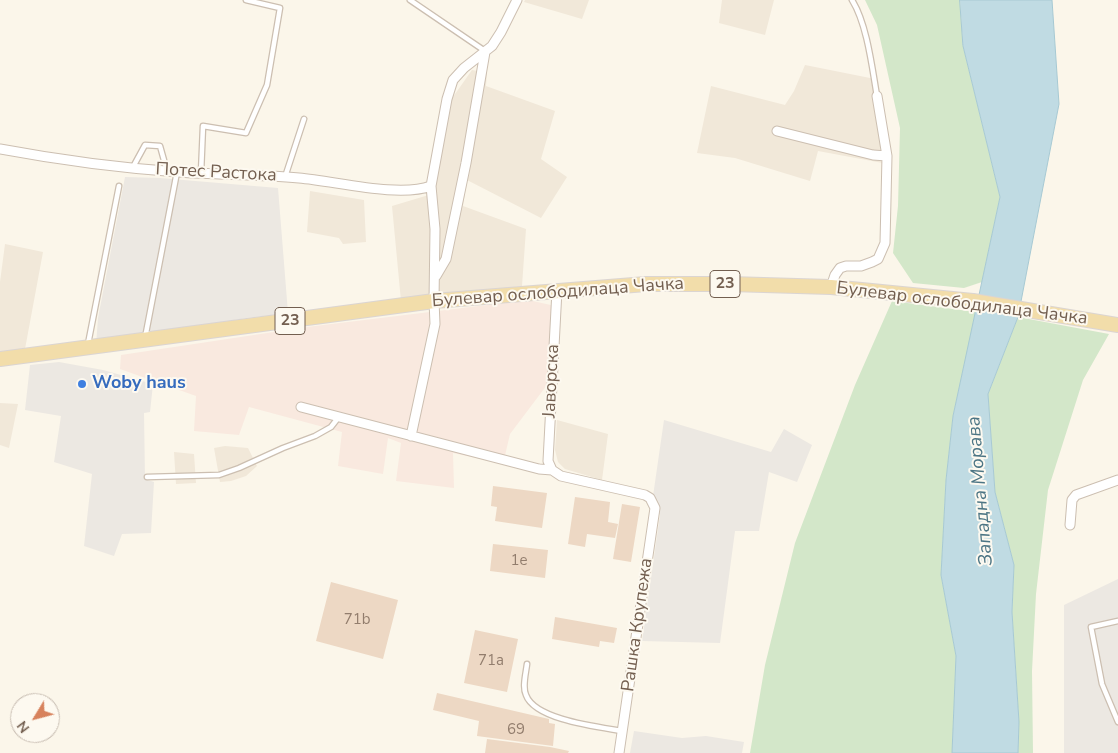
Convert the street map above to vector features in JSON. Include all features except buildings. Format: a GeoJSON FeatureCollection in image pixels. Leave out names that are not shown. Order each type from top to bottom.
{"type":"FeatureCollection","features":[{"type":"Feature","properties":{"kind":"main road","name":"Булевар ослободилаца Чачка"},"geometry":{"type":"LineString","coordinates":[[0,359],[434,301],[557,290],[677,284],[831,287],[871,290],[1004,305],[1118,325]]}},
{"type":"Feature","properties":{"kind":"street"},"geometry":{"type":"LineString","coordinates":[[411,436],[435,324],[435,229],[432,186],[446,99],[453,80],[464,68],[492,46],[517,0]]}},
{"type":"Feature","properties":{"kind":"street"},"geometry":{"type":"LineString","coordinates":[[435,278],[446,259],[485,52]]}},
{"type":"Feature","properties":{"kind":"street"},"geometry":{"type":"LineString","coordinates":[[831,287],[835,275],[840,268],[866,265],[878,259],[883,249],[887,232],[887,156],[877,96]]}},
{"type":"Feature","properties":{"kind":"street"},"geometry":{"type":"LineString","coordinates":[[777,131],[873,155],[887,156]]}},
{"type":"Feature","properties":{"kind":"street","name":"Потес Растока"},"geometry":{"type":"LineString","coordinates":[[0,149],[66,161],[177,172],[285,177],[419,191],[432,186]]}},
{"type":"Feature","properties":{"kind":"street","name":"Јаворска"},"geometry":{"type":"LineString","coordinates":[[552,470],[548,461],[557,290]]}},
{"type":"Feature","properties":{"kind":"street"},"geometry":{"type":"LineString","coordinates":[[301,407],[552,470]]}},
{"type":"Feature","properties":{"kind":"street","name":"Рашка Крупежа"},"geometry":{"type":"LineString","coordinates":[[552,470],[561,476],[645,495],[650,498],[656,508],[619,753]]}},
{"type":"Feature","properties":{"kind":"street"},"geometry":{"type":"LineString","coordinates":[[1070,525],[1072,500],[1076,495],[1118,480]]}},
{"type":"Feature","properties":{"kind":"lane"},"geometry":{"type":"LineString","coordinates":[[201,173],[203,126],[246,133],[267,84],[280,8],[246,0]]}},
{"type":"Feature","properties":{"kind":"lane"},"geometry":{"type":"LineString","coordinates":[[410,0],[485,52]]}},
{"type":"Feature","properties":{"kind":"lane"},"geometry":{"type":"LineString","coordinates":[[852,0],[858,12],[870,52],[877,96]]}},
{"type":"Feature","properties":{"kind":"lane"},"geometry":{"type":"LineString","coordinates":[[285,177],[304,119]]}},
{"type":"Feature","properties":{"kind":"lane"},"geometry":{"type":"LineString","coordinates":[[132,168],[145,145],[160,146],[167,171]]}},
{"type":"Feature","properties":{"kind":"lane"},"geometry":{"type":"LineString","coordinates":[[144,341],[177,172]]}},
{"type":"Feature","properties":{"kind":"lane"},"geometry":{"type":"LineString","coordinates":[[88,348],[118,186]]}},
{"type":"Feature","properties":{"kind":"lane"},"geometry":{"type":"LineString","coordinates":[[147,477],[219,475],[230,472],[315,436],[331,427],[339,417]]}},
{"type":"Feature","properties":{"kind":"lane"},"geometry":{"type":"LineString","coordinates":[[1118,622],[1092,627],[1102,684],[1118,722]]}},
{"type":"Feature","properties":{"kind":"lane"},"geometry":{"type":"LineString","coordinates":[[528,664],[524,693],[531,704],[551,715],[597,727],[622,731]]}},
{"type":"Feature","properties":{"kind":"shaded area"},"geometry":{"type":"Polygon","coordinates":[[[525,0],[589,0],[582,19],[524,2],[525,0]]]}},
{"type":"Feature","properties":{"kind":"shaded area"},"geometry":{"type":"Polygon","coordinates":[[[722,0],[774,0],[765,35],[719,23],[722,0]]]}},
{"type":"Feature","properties":{"kind":"shaded area"},"geometry":{"type":"Polygon","coordinates":[[[805,65],[875,79],[887,126],[890,152],[888,164],[818,151],[810,181],[735,158],[697,153],[711,86],[785,105],[794,91],[805,65]]]}},
{"type":"Feature","properties":{"kind":"shaded area"},"geometry":{"type":"Polygon","coordinates":[[[472,70],[487,73],[486,86],[555,111],[541,159],[567,177],[541,218],[467,180],[463,206],[526,229],[522,286],[401,301],[392,206],[432,194],[448,104],[472,70]]]}},
{"type":"Feature","properties":{"kind":"shaded area"},"geometry":{"type":"Polygon","coordinates":[[[125,177],[160,178],[278,188],[288,313],[246,318],[96,345],[98,318],[125,177]]]}},
{"type":"Feature","properties":{"kind":"shaded area"},"geometry":{"type":"Polygon","coordinates":[[[310,191],[364,200],[366,242],[343,244],[339,238],[307,232],[310,191]]]}},
{"type":"Feature","properties":{"kind":"shaded area"},"geometry":{"type":"Polygon","coordinates":[[[5,244],[43,252],[25,349],[3,353],[0,352],[0,282],[5,244]]]}},
{"type":"Feature","properties":{"kind":"shaded area"},"geometry":{"type":"Polygon","coordinates":[[[528,300],[560,307],[553,377],[510,434],[503,464],[453,453],[454,488],[396,481],[401,443],[388,438],[383,474],[338,466],[342,432],[249,407],[239,435],[194,431],[196,396],[120,369],[121,355],[307,327],[528,300]]]}},
{"type":"Feature","properties":{"kind":"shaded area"},"geometry":{"type":"Polygon","coordinates":[[[59,362],[103,370],[153,384],[150,412],[144,413],[145,479],[154,482],[151,533],[122,534],[114,556],[84,546],[92,474],[54,462],[61,416],[25,410],[30,365],[59,362]]]}},
{"type":"Feature","properties":{"kind":"shaded area"},"geometry":{"type":"Polygon","coordinates":[[[0,403],[18,404],[9,448],[0,445],[0,403]]]}},
{"type":"Feature","properties":{"kind":"shaded area"},"geometry":{"type":"Polygon","coordinates":[[[557,420],[608,434],[602,480],[565,469],[558,462],[555,450],[557,420]]]}},
{"type":"Feature","properties":{"kind":"shaded area"},"geometry":{"type":"Polygon","coordinates":[[[664,420],[771,452],[784,429],[812,445],[797,482],[769,472],[759,531],[735,531],[720,643],[642,641],[660,515],[652,503],[664,420]]]}},
{"type":"Feature","properties":{"kind":"shaded area"},"geometry":{"type":"Polygon","coordinates":[[[225,446],[248,448],[257,466],[246,476],[220,482],[214,448],[225,446]]]}},
{"type":"Feature","properties":{"kind":"shaded area"},"geometry":{"type":"Polygon","coordinates":[[[174,452],[194,454],[196,483],[176,484],[174,452]]]}},
{"type":"Feature","properties":{"kind":"shaded area"},"geometry":{"type":"Polygon","coordinates":[[[1118,579],[1118,753],[1064,753],[1064,605],[1118,579]]]}},
{"type":"Feature","properties":{"kind":"shaded area"},"geometry":{"type":"Polygon","coordinates":[[[634,731],[682,738],[706,736],[744,742],[742,753],[630,753],[634,731]]]}},
{"type":"Feature","properties":{"kind":"green space"},"geometry":{"type":"Polygon","coordinates":[[[865,0],[960,0],[963,46],[1000,197],[982,282],[964,288],[913,283],[893,253],[898,206],[900,128],[877,25],[865,0]]]}},
{"type":"Feature","properties":{"kind":"green space"},"geometry":{"type":"Polygon","coordinates":[[[892,301],[976,312],[953,416],[946,480],[941,575],[956,656],[952,753],[750,753],[765,665],[795,543],[855,385],[892,301]]]}},
{"type":"Feature","properties":{"kind":"green space"},"geometry":{"type":"Polygon","coordinates":[[[1018,317],[1109,334],[1083,380],[1048,490],[1036,594],[1032,671],[1033,753],[1018,753],[1019,722],[1012,612],[1014,565],[995,492],[988,394],[1018,317]]]}},
{"type":"Feature","properties":{"kind":"water","name":"Западна Морава"},"geometry":{"type":"Polygon","coordinates":[[[960,0],[1052,0],[1059,104],[1018,317],[988,394],[995,492],[1014,565],[1012,612],[1019,722],[1018,753],[952,753],[956,656],[941,575],[946,480],[953,416],[1000,197],[963,46],[960,0]]]}},
{"type":"Feature","properties":{"kind":"place","name":"Woby haus"},"geometry":{"type":"Point","coordinates":[82,384]}}]}
